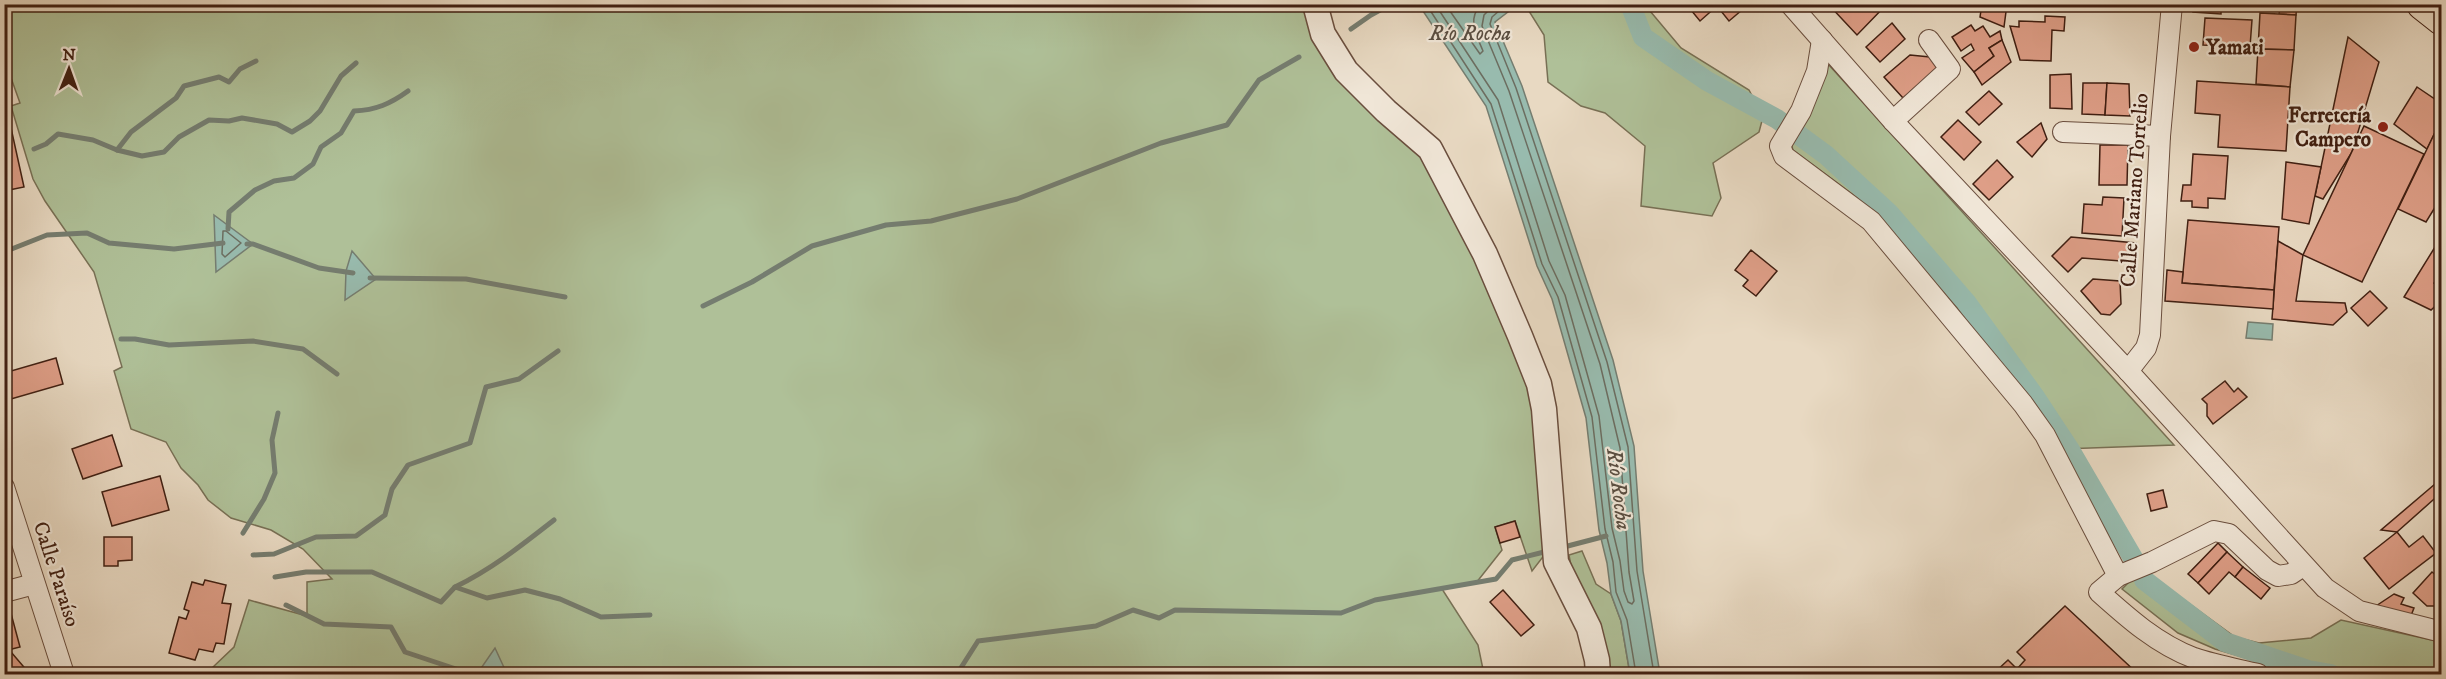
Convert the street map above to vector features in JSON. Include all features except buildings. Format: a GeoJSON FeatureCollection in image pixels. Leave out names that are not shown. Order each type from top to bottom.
{"type":"FeatureCollection","features":[{"type":"Feature","properties":{"kind":"highway"},"geometry":{"type":"LineString","coordinates":[[2423,4],[2442,19]]}},
{"type":"Feature","properties":{"kind":"street"},"geometry":{"type":"LineString","coordinates":[[1315,4],[1323,34],[1346,71],[1386,111],[1430,149],[1485,254],[1520,336],[1539,384],[1544,409],[1556,562],[1589,628],[1597,660],[1598,675]]}},
{"type":"Feature","properties":{"kind":"street"},"geometry":{"type":"LineString","coordinates":[[1790,4],[1893,121],[2128,371],[2325,588],[2359,611],[2442,632]]}},
{"type":"Feature","properties":{"kind":"street","name":"Calle Mariano Torrelio"},"geometry":{"type":"LineString","coordinates":[[2128,371],[2146,348],[2150,335],[2160,136],[2172,4]]}},
{"type":"Feature","properties":{"kind":"street"},"geometry":{"type":"LineString","coordinates":[[1822,40],[1817,71],[1801,111],[1780,146],[1784,156],[1870,221],[2023,404],[2045,435],[2118,576]]}},
{"type":"Feature","properties":{"kind":"street"},"geometry":{"type":"LineString","coordinates":[[1893,121],[1950,69],[1929,40]]}},
{"type":"Feature","properties":{"kind":"street"},"geometry":{"type":"LineString","coordinates":[[2063,132],[2160,136]]}},
{"type":"Feature","properties":{"kind":"street","name":"Calle Paraíso"},"geometry":{"type":"LineString","coordinates":[[4,487],[64,675]]}},
{"type":"Feature","properties":{"kind":"street"},"geometry":{"type":"LineString","coordinates":[[2258,675],[2195,658],[2160,642],[2099,592],[2118,576],[2214,531],[2229,534],[2267,570],[2278,576],[2291,574],[2303,566]]}},
{"type":"Feature","properties":{"kind":"street"},"geometry":{"type":"LineString","coordinates":[[4,592],[34,584]]}},
{"type":"Feature","properties":{"kind":"shaded area"},"geometry":{"type":"Polygon","coordinates":[[[5,4],[1308,5],[1421,152],[1480,257],[1536,394],[1549,549],[1532,571],[1515,521],[1495,527],[1502,550],[1476,583],[1442,589],[1478,645],[1484,674],[213,674],[213,667],[234,647],[249,600],[307,616],[307,582],[332,579],[303,549],[271,530],[231,518],[208,500],[198,485],[181,468],[166,442],[131,429],[114,371],[122,367],[94,272],[45,201],[33,179],[11,106],[20,103],[5,61],[5,4]]]}},
{"type":"Feature","properties":{"kind":"shaded area"},"geometry":{"type":"Polygon","coordinates":[[[1531,5],[1645,5],[1681,48],[1749,90],[1763,117],[1759,132],[1713,163],[1721,198],[1712,216],[1641,206],[1645,146],[1605,113],[1581,106],[1548,82],[1544,35],[1527,8],[1531,5]]]}},
{"type":"Feature","properties":{"kind":"shaded area"},"geometry":{"type":"Polygon","coordinates":[[[1828,64],[2174,445],[2062,449],[2020,381],[1875,211],[1793,150],[1790,140],[1828,64]]]}},
{"type":"Feature","properties":{"kind":"shaded area"},"geometry":{"type":"Polygon","coordinates":[[[1582,551],[1596,584],[1611,594],[1621,621],[1630,674],[1607,674],[1574,583],[1569,555],[1582,551]]]}},
{"type":"Feature","properties":{"kind":"shaded area"},"geometry":{"type":"Polygon","coordinates":[[[2133,578],[2154,578],[2235,637],[2259,643],[2311,638],[2341,620],[2441,642],[2441,674],[2302,674],[2215,649],[2178,633],[2122,589],[2133,578]]]}},
{"type":"Feature","properties":{"kind":"water","name":"Río Rocha"},"geometry":{"type":"Polygon","coordinates":[[[1419,5],[1517,5],[1495,22],[1522,86],[1613,360],[1634,446],[1643,571],[1660,674],[1630,674],[1621,621],[1611,594],[1599,530],[1586,418],[1552,299],[1537,266],[1486,106],[1419,5]]]}},
{"type":"Feature","properties":{"kind":"water"},"geometry":{"type":"Polygon","coordinates":[[[214,215],[253,244],[216,272],[214,215]]]}},
{"type":"Feature","properties":{"kind":"water"},"geometry":{"type":"Polygon","coordinates":[[[352,251],[376,279],[345,300],[346,271],[352,251]]]}},
{"type":"Feature","properties":{"kind":"water"},"geometry":{"type":"Polygon","coordinates":[[[2248,322],[2273,324],[2272,340],[2246,338],[2248,322]]]}},
{"type":"Feature","properties":{"kind":"water"},"geometry":{"type":"Polygon","coordinates":[[[495,648],[507,674],[477,674],[495,648]]]}},
{"type":"Feature","properties":{"kind":"waterway"},"geometry":{"type":"LineString","coordinates":[[1351,29],[1391,4]]}},
{"type":"Feature","properties":{"kind":"waterway"},"geometry":{"type":"LineString","coordinates":[[1630,4],[1643,37],[1707,81],[1777,119],[1826,155],[1889,213],[1966,302],[2035,397],[2070,450],[2133,558]]}},
{"type":"Feature","properties":{"kind":"waterway"},"geometry":{"type":"LineString","coordinates":[[703,306],[752,282],[812,246],[886,225],[931,221],[1017,199],[1161,143],[1227,125],[1259,80],[1299,57]]}},
{"type":"Feature","properties":{"kind":"waterway"},"geometry":{"type":"LineString","coordinates":[[117,150],[131,132],[176,98],[184,86],[219,77],[229,82],[240,69],[256,61]]}},
{"type":"Feature","properties":{"kind":"waterway"},"geometry":{"type":"LineString","coordinates":[[34,149],[46,144],[58,134],[93,140],[117,150],[142,156],[164,152],[179,137],[209,120],[229,121],[242,118],[277,124],[292,132],[310,121],[320,111],[341,76],[356,63]]}},
{"type":"Feature","properties":{"kind":"waterway"},"geometry":{"type":"LineString","coordinates":[[228,229],[229,212],[255,190],[274,181],[294,178],[313,164],[321,147],[341,133],[354,111],[382,106],[408,91]]}},
{"type":"Feature","properties":{"kind":"waterway"},"geometry":{"type":"LineString","coordinates":[[4,252],[47,235],[87,233],[109,243],[174,249],[223,243]]}},
{"type":"Feature","properties":{"kind":"waterway"},"geometry":{"type":"LineString","coordinates":[[247,244],[253,244],[319,268],[353,273]]}},
{"type":"Feature","properties":{"kind":"waterway"},"geometry":{"type":"LineString","coordinates":[[370,278],[466,279],[565,297]]}},
{"type":"Feature","properties":{"kind":"waterway"},"geometry":{"type":"LineString","coordinates":[[121,339],[169,345],[253,341],[303,349],[337,374]]}},
{"type":"Feature","properties":{"kind":"waterway"},"geometry":{"type":"LineString","coordinates":[[253,555],[274,554],[316,537],[356,536],[385,515],[392,489],[408,465],[470,443],[486,387],[519,379],[558,351]]}},
{"type":"Feature","properties":{"kind":"waterway"},"geometry":{"type":"LineString","coordinates":[[243,533],[264,499],[275,473],[272,440],[278,413]]}},
{"type":"Feature","properties":{"kind":"waterway"},"geometry":{"type":"LineString","coordinates":[[455,587],[494,564],[554,520]]}},
{"type":"Feature","properties":{"kind":"waterway"},"geometry":{"type":"LineString","coordinates":[[1560,548],[1606,536]]}},
{"type":"Feature","properties":{"kind":"waterway"},"geometry":{"type":"LineString","coordinates":[[957,674],[978,641],[1096,626],[1133,610],[1159,618],[1175,610],[1341,613],[1375,600],[1496,579],[1512,560],[1548,551]]}},
{"type":"Feature","properties":{"kind":"waterway"},"geometry":{"type":"LineString","coordinates":[[275,577],[306,572],[372,572],[441,602],[455,587],[487,598],[525,590],[560,599],[601,617],[650,615]]}},
{"type":"Feature","properties":{"kind":"waterway"},"geometry":{"type":"LineString","coordinates":[[2144,580],[2225,642],[2308,670],[2331,674]]}},
{"type":"Feature","properties":{"kind":"waterway"},"geometry":{"type":"LineString","coordinates":[[286,605],[324,624],[391,627],[405,652],[471,674]]}},
{"type":"Feature","properties":{"kind":"place","name":"Yamati"},"geometry":{"type":"Point","coordinates":[2194,47]}},
{"type":"Feature","properties":{"kind":"place","name":"Ferretería Campero"},"geometry":{"type":"Point","coordinates":[2383,127]}}]}
